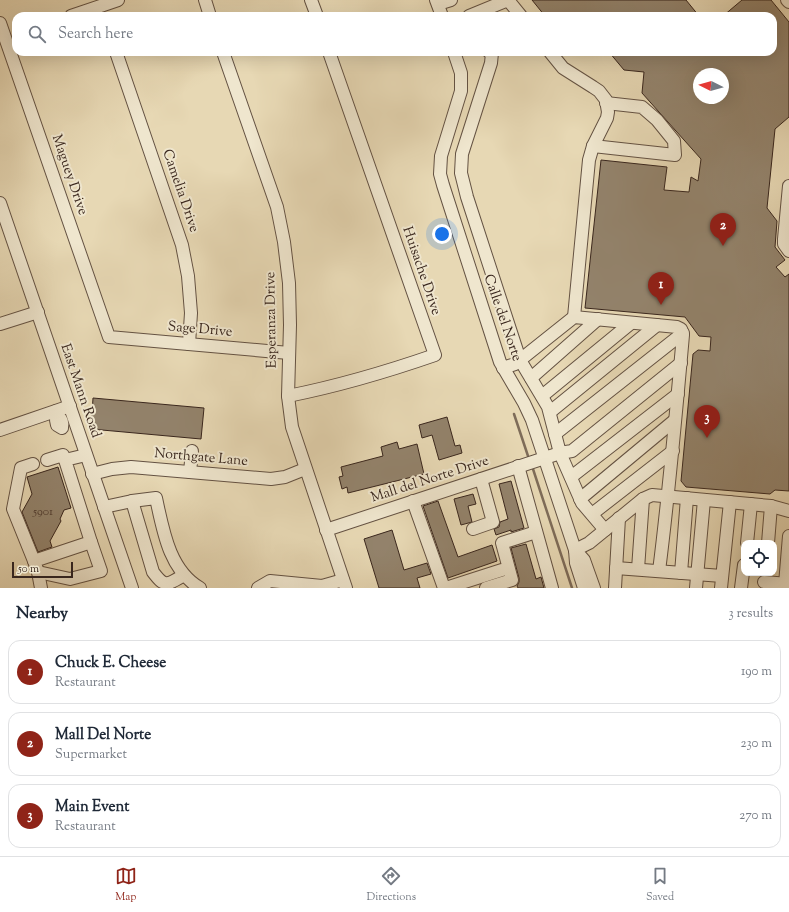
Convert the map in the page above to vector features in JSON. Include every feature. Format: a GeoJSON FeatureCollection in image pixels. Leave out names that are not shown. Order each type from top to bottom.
{"type":"FeatureCollection","features":[{"type":"Feature","properties":{"kind":"street"},"geometry":{"type":"LineString","coordinates":[[84,12],[118,0]]}},
{"type":"Feature","properties":{"kind":"street"},"geometry":{"type":"LineString","coordinates":[[205,0],[209,12]]}},
{"type":"Feature","properties":{"kind":"street"},"geometry":{"type":"LineString","coordinates":[[311,0],[316,12]]}},
{"type":"Feature","properties":{"kind":"street"},"geometry":{"type":"LineString","coordinates":[[441,12],[437,2],[451,0]]}},
{"type":"Feature","properties":{"kind":"street"},"geometry":{"type":"LineString","coordinates":[[479,12],[508,0],[517,12]]}},
{"type":"Feature","properties":{"kind":"street","name":"Maguey Drive"},"geometry":{"type":"LineString","coordinates":[[0,23],[12,53]]}},
{"type":"Feature","properties":{"kind":"street","name":"Maguey Drive"},"geometry":{"type":"LineString","coordinates":[[13,56],[109,337]]}},
{"type":"Feature","properties":{"kind":"street","name":"Camelia Drive"},"geometry":{"type":"LineString","coordinates":[[117,56],[182,245],[188,276],[191,313],[189,344]]}},
{"type":"Feature","properties":{"kind":"street","name":"Esperanza Drive"},"geometry":{"type":"LineString","coordinates":[[224,56],[277,207],[284,242],[289,283],[290,325],[288,396],[292,427],[345,584]]}},
{"type":"Feature","properties":{"kind":"street","name":"Huisache Drive"},"geometry":{"type":"LineString","coordinates":[[288,396],[329,388],[435,355],[330,56]]}},
{"type":"Feature","properties":{"kind":"street","name":"Calle del Norte"},"geometry":{"type":"LineString","coordinates":[[455,56],[461,73],[461,92],[441,156],[440,174],[485,317],[503,368],[524,402],[532,420],[543,458],[575,550],[576,563],[584,588]]}},
{"type":"Feature","properties":{"kind":"street"},"geometry":{"type":"LineString","coordinates":[[492,56],[491,63],[462,154],[461,174],[466,197],[520,360],[548,407],[560,453],[580,499],[605,530]]}},
{"type":"Feature","properties":{"kind":"street"},"geometry":{"type":"LineString","coordinates":[[553,56],[563,68],[599,91],[604,97],[606,103],[607,118],[593,146],[589,160],[574,317]]}},
{"type":"Feature","properties":{"kind":"street"},"geometry":{"type":"LineString","coordinates":[[593,146],[674,155],[674,141],[657,120],[642,107],[606,103]]}},
{"type":"Feature","properties":{"kind":"street"},"geometry":{"type":"LineString","coordinates":[[448,135],[466,143]]}},
{"type":"Feature","properties":{"kind":"street"},"geometry":{"type":"LineString","coordinates":[[789,193],[784,239],[784,244],[789,252]]}},
{"type":"Feature","properties":{"kind":"street","name":"East Mann Road"},"geometry":{"type":"LineString","coordinates":[[0,203],[132,588]]}},
{"type":"Feature","properties":{"kind":"street"},"geometry":{"type":"LineString","coordinates":[[459,236],[477,229]]}},
{"type":"Feature","properties":{"kind":"street"},"geometry":{"type":"LineString","coordinates":[[485,317],[504,310]]}},
{"type":"Feature","properties":{"kind":"street"},"geometry":{"type":"LineString","coordinates":[[0,324],[38,312]]}},
{"type":"Feature","properties":{"kind":"street"},"geometry":{"type":"LineString","coordinates":[[503,368],[515,364],[574,317],[679,328],[683,333],[673,451],[659,571]]}},
{"type":"Feature","properties":{"kind":"street"},"geometry":{"type":"LineString","coordinates":[[531,378],[598,319]]}},
{"type":"Feature","properties":{"kind":"street"},"geometry":{"type":"LineString","coordinates":[[542,396],[631,322]]}},
{"type":"Feature","properties":{"kind":"street"},"geometry":{"type":"LineString","coordinates":[[550,412],[657,325]]}},
{"type":"Feature","properties":{"kind":"street"},"geometry":{"type":"LineString","coordinates":[[555,434],[683,333]]}},
{"type":"Feature","properties":{"kind":"street","name":"Sage Drive"},"geometry":{"type":"LineString","coordinates":[[109,337],[289,353]]}},
{"type":"Feature","properties":{"kind":"street","name":"Mall del Norte Drive"},"geometry":{"type":"LineString","coordinates":[[326,530],[518,466],[560,453],[572,451],[681,363]]}},
{"type":"Feature","properties":{"kind":"street"},"geometry":{"type":"LineString","coordinates":[[571,477],[678,394]]}},
{"type":"Feature","properties":{"kind":"street"},"geometry":{"type":"LineString","coordinates":[[0,430],[59,418],[70,406]]}},
{"type":"Feature","properties":{"kind":"street"},"geometry":{"type":"LineString","coordinates":[[59,418],[64,434],[77,429]]}},
{"type":"Feature","properties":{"kind":"street"},"geometry":{"type":"LineString","coordinates":[[580,499],[676,420]]}},
{"type":"Feature","properties":{"kind":"street"},"geometry":{"type":"LineString","coordinates":[[190,472],[192,451]]}},
{"type":"Feature","properties":{"kind":"street"},"geometry":{"type":"LineString","coordinates":[[592,514],[673,451]]}},
{"type":"Feature","properties":{"kind":"street"},"geometry":{"type":"LineString","coordinates":[[36,566],[70,579],[101,571],[63,455],[46,460]]}},
{"type":"Feature","properties":{"kind":"street"},"geometry":{"type":"LineString","coordinates":[[65,460],[86,455]]}},
{"type":"Feature","properties":{"kind":"street"},"geometry":{"type":"LineString","coordinates":[[33,464],[20,468],[13,509],[36,566],[41,588]]}},
{"type":"Feature","properties":{"kind":"street","name":"Northgate Lane"},"geometry":{"type":"LineString","coordinates":[[92,474],[131,466],[272,479],[285,477],[305,469]]}},
{"type":"Feature","properties":{"kind":"street"},"geometry":{"type":"LineString","coordinates":[[518,466],[552,588]]}},
{"type":"Feature","properties":{"kind":"street"},"geometry":{"type":"LineString","coordinates":[[473,529],[493,522],[481,479]]}},
{"type":"Feature","properties":{"kind":"street"},"geometry":{"type":"LineString","coordinates":[[594,588],[584,560],[575,550],[589,543],[643,499],[652,495],[771,506],[789,511]]}},
{"type":"Feature","properties":{"kind":"street"},"geometry":{"type":"LineString","coordinates":[[104,507],[156,498],[168,546],[180,570],[190,582],[200,588]]}},
{"type":"Feature","properties":{"kind":"street"},"geometry":{"type":"LineString","coordinates":[[681,573],[687,498]]}},
{"type":"Feature","properties":{"kind":"street"},"geometry":{"type":"LineString","coordinates":[[638,569],[643,499]]}},
{"type":"Feature","properties":{"kind":"street"},"geometry":{"type":"LineString","coordinates":[[696,588],[704,500]]}},
{"type":"Feature","properties":{"kind":"street"},"geometry":{"type":"LineString","coordinates":[[132,501],[153,572],[159,582],[169,584],[184,575]]}},
{"type":"Feature","properties":{"kind":"street"},"geometry":{"type":"LineString","coordinates":[[413,501],[445,588],[502,570]]}},
{"type":"Feature","properties":{"kind":"street"},"geometry":{"type":"LineString","coordinates":[[616,568],[697,574],[722,582],[730,502]]}},
{"type":"Feature","properties":{"kind":"street"},"geometry":{"type":"LineString","coordinates":[[746,540],[751,504]]}},
{"type":"Feature","properties":{"kind":"street"},"geometry":{"type":"LineString","coordinates":[[768,540],[771,506]]}},
{"type":"Feature","properties":{"kind":"street"},"geometry":{"type":"LineString","coordinates":[[615,588],[619,518]]}},
{"type":"Feature","properties":{"kind":"street"},"geometry":{"type":"LineString","coordinates":[[486,588],[512,580],[502,543],[536,532]]}},
{"type":"Feature","properties":{"kind":"street"},"geometry":{"type":"LineString","coordinates":[[764,581],[787,584],[789,536]]}},
{"type":"Feature","properties":{"kind":"street"},"geometry":{"type":"LineString","coordinates":[[36,566],[91,542]]}},
{"type":"Feature","properties":{"kind":"street"},"geometry":{"type":"LineString","coordinates":[[32,588],[36,566]]}},
{"type":"Feature","properties":{"kind":"street"},"geometry":{"type":"LineString","coordinates":[[742,588],[743,576]]}},
{"type":"Feature","properties":{"kind":"street"},"geometry":{"type":"LineString","coordinates":[[258,588],[270,581],[322,586],[345,584]]}},
{"type":"Feature","properties":{"kind":"building"},"geometry":{"type":"Polygon","coordinates":[[[532,0],[686,0],[696,12],[542,12],[532,0]]]}},
{"type":"Feature","properties":{"kind":"building"},"geometry":{"type":"Polygon","coordinates":[[[742,0],[771,0],[789,22],[789,117],[775,129],[767,208],[777,221],[775,247],[785,260],[776,267],[785,277],[789,274],[789,491],[775,490],[770,494],[686,487],[681,481],[693,354],[698,350],[710,351],[711,337],[699,336],[685,317],[585,308],[601,160],[667,167],[664,190],[689,192],[691,177],[698,181],[701,159],[642,93],[644,72],[624,70],[612,56],[777,56],[777,12],[728,12],[742,0]]]}},
{"type":"Feature","properties":{"kind":"building"},"geometry":{"type":"Polygon","coordinates":[[[93,398],[204,408],[201,439],[91,429],[93,398]]]}},
{"type":"Feature","properties":{"kind":"building"},"geometry":{"type":"Polygon","coordinates":[[[447,417],[455,446],[460,445],[462,453],[439,460],[432,435],[422,438],[419,425],[447,417]]]}},
{"type":"Feature","properties":{"kind":"building"},"geometry":{"type":"Polygon","coordinates":[[[397,442],[399,449],[417,444],[424,474],[348,493],[347,487],[342,489],[339,477],[343,476],[341,467],[383,456],[381,447],[397,442]]]}},
{"type":"Feature","properties":{"kind":"building"},"geometry":{"type":"Polygon","coordinates":[[[58,467],[71,508],[64,510],[60,519],[61,521],[50,541],[52,547],[38,552],[22,512],[32,494],[27,477],[58,467]]]}},
{"type":"Feature","properties":{"kind":"building"},"geometry":{"type":"Polygon","coordinates":[[[511,481],[524,528],[511,532],[511,530],[496,535],[494,529],[499,527],[500,522],[508,519],[499,484],[511,481]]]}},
{"type":"Feature","properties":{"kind":"building"},"geometry":{"type":"Polygon","coordinates":[[[473,494],[476,504],[468,506],[472,522],[461,525],[454,499],[473,494]]]}},
{"type":"Feature","properties":{"kind":"building"},"geometry":{"type":"Polygon","coordinates":[[[438,501],[458,557],[492,545],[497,561],[448,578],[423,506],[438,501]]]}},
{"type":"Feature","properties":{"kind":"building"},"geometry":{"type":"Polygon","coordinates":[[[392,530],[404,570],[427,563],[431,574],[417,578],[420,588],[379,588],[364,539],[392,530]]]}},
{"type":"Feature","properties":{"kind":"building"},"geometry":{"type":"Polygon","coordinates":[[[526,544],[536,579],[541,577],[544,588],[518,588],[517,586],[519,578],[511,548],[526,544]]]}},
{"type":"Feature","properties":{"kind":"waterway"},"geometry":{"type":"LineString","coordinates":[[514,414],[528,456]]}},
{"type":"Feature","properties":{"kind":"waterway"},"geometry":{"type":"LineString","coordinates":[[533,469],[572,588]]}},
{"type":"Feature","properties":{"kind":"place","name":"Mall Del Norte"},"geometry":{"type":"Point","coordinates":[723,246]}},
{"type":"Feature","properties":{"kind":"place","name":"Chuck E. Cheese"},"geometry":{"type":"Point","coordinates":[661,305]}},
{"type":"Feature","properties":{"kind":"place","name":"Main Event"},"geometry":{"type":"Point","coordinates":[707,438]}}]}
